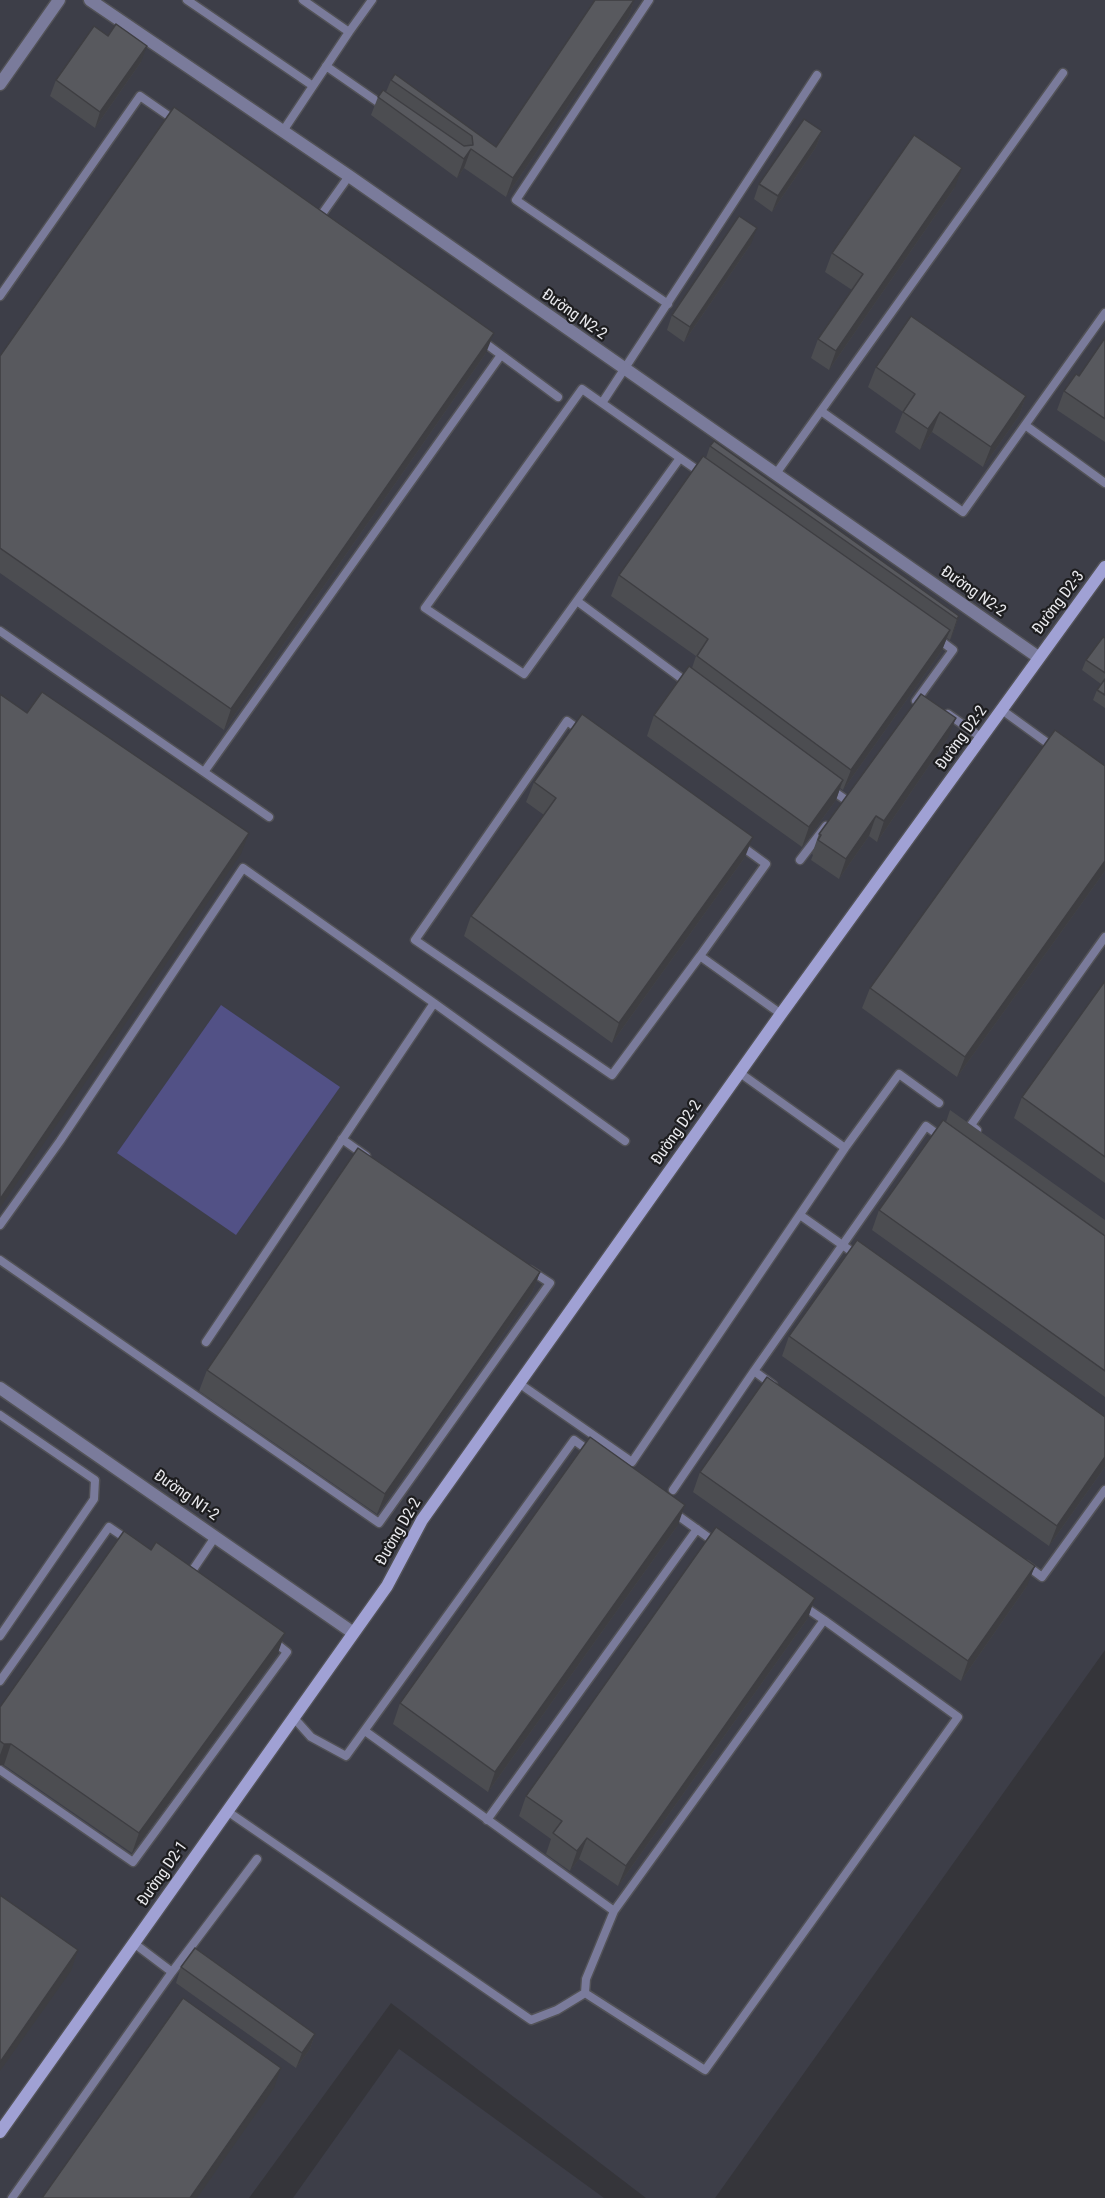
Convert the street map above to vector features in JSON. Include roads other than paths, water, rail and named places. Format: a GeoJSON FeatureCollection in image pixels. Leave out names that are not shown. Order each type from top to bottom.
{"type":"FeatureCollection","features":[{"type":"Feature","properties":{"kind":"main road","name":"Đường D2-3"},"geometry":{"type":"LineString","coordinates":[[1038,657],[1105,567]]}},
{"type":"Feature","properties":{"kind":"main road","name":"Đường D2-2"},"geometry":{"type":"LineString","coordinates":[[352,1632],[387,1586],[422,1520],[781,1014],[1002,711],[1038,657]]}},
{"type":"Feature","properties":{"kind":"main road","name":"Đường D2-1"},"geometry":{"type":"LineString","coordinates":[[0,2133],[294,1718],[352,1632]]}},
{"type":"Feature","properties":{"kind":"street"},"geometry":{"type":"LineString","coordinates":[[0,84],[59,0]]}},
{"type":"Feature","properties":{"kind":"street","name":"Đường N2-2"},"geometry":{"type":"LineString","coordinates":[[90,0],[349,176],[624,371],[1038,657]]}},
{"type":"Feature","properties":{"kind":"street","name":"Đường N1-2"},"geometry":{"type":"LineString","coordinates":[[0,1388],[352,1632]]}},
{"type":"Feature","properties":{"kind":"lane"},"geometry":{"type":"LineString","coordinates":[[187,0],[313,86]]}},
{"type":"Feature","properties":{"kind":"lane"},"geometry":{"type":"LineString","coordinates":[[303,0],[349,32]]}},
{"type":"Feature","properties":{"kind":"lane"},"geometry":{"type":"LineString","coordinates":[[283,131],[372,0]]}},
{"type":"Feature","properties":{"kind":"lane"},"geometry":{"type":"LineString","coordinates":[[649,0],[516,200],[668,304]]}},
{"type":"Feature","properties":{"kind":"lane"},"geometry":{"type":"LineString","coordinates":[[326,66],[394,113]]}},
{"type":"Feature","properties":{"kind":"lane"},"geometry":{"type":"LineString","coordinates":[[776,475],[1063,73]]}},
{"type":"Feature","properties":{"kind":"lane"},"geometry":{"type":"LineString","coordinates":[[602,403],[817,75]]}},
{"type":"Feature","properties":{"kind":"lane"},"geometry":{"type":"LineString","coordinates":[[0,296],[140,96],[186,129]]}},
{"type":"Feature","properties":{"kind":"lane"},"geometry":{"type":"LineString","coordinates":[[316,221],[349,176]]}},
{"type":"Feature","properties":{"kind":"lane"},"geometry":{"type":"LineString","coordinates":[[307,214],[326,228]]}},
{"type":"Feature","properties":{"kind":"lane"},"geometry":{"type":"LineString","coordinates":[[821,411],[963,512],[1105,313]]}},
{"type":"Feature","properties":{"kind":"lane"},"geometry":{"type":"LineString","coordinates":[[472,334],[558,397]]}},
{"type":"Feature","properties":{"kind":"lane"},"geometry":{"type":"LineString","coordinates":[[204,772],[501,355]]}},
{"type":"Feature","properties":{"kind":"lane"},"geometry":{"type":"LineString","coordinates":[[680,458],[524,674],[425,608],[582,389],[710,478]]}},
{"type":"Feature","properties":{"kind":"lane"},"geometry":{"type":"LineString","coordinates":[[1025,425],[1105,483]]}},
{"type":"Feature","properties":{"kind":"lane"},"geometry":{"type":"LineString","coordinates":[[577,601],[702,693]]}},
{"type":"Feature","properties":{"kind":"lane"},"geometry":{"type":"LineString","coordinates":[[914,705],[953,650],[924,629]]}},
{"type":"Feature","properties":{"kind":"lane"},"geometry":{"type":"LineString","coordinates":[[0,631],[269,817]]}},
{"type":"Feature","properties":{"kind":"lane"},"geometry":{"type":"LineString","coordinates":[[920,695],[930,702]]}},
{"type":"Feature","properties":{"kind":"lane"},"geometry":{"type":"LineString","coordinates":[[939,708],[982,738]]}},
{"type":"Feature","properties":{"kind":"lane"},"geometry":{"type":"LineString","coordinates":[[1002,711],[1057,750]]}},
{"type":"Feature","properties":{"kind":"lane"},"geometry":{"type":"LineString","coordinates":[[586,735],[567,721],[416,940],[612,1075],[766,864],[728,837]]}},
{"type":"Feature","properties":{"kind":"lane"},"geometry":{"type":"LineString","coordinates":[[817,778],[846,800]]}},
{"type":"Feature","properties":{"kind":"lane"},"geometry":{"type":"LineString","coordinates":[[839,808],[852,790]]}},
{"type":"Feature","properties":{"kind":"lane"},"geometry":{"type":"LineString","coordinates":[[800,860],[832,817]]}},
{"type":"Feature","properties":{"kind":"lane"},"geometry":{"type":"LineString","coordinates":[[0,1225],[60,1141],[243,868],[626,1141]]}},
{"type":"Feature","properties":{"kind":"lane"},"geometry":{"type":"LineString","coordinates":[[990,1139],[971,1125],[1105,937]]}},
{"type":"Feature","properties":{"kind":"lane"},"geometry":{"type":"LineString","coordinates":[[700,956],[781,1014]]}},
{"type":"Feature","properties":{"kind":"lane"},"geometry":{"type":"LineString","coordinates":[[206,1342],[435,1003]]}},
{"type":"Feature","properties":{"kind":"lane"},"geometry":{"type":"LineString","coordinates":[[740,1073],[845,1149]]}},
{"type":"Feature","properties":{"kind":"lane"},"geometry":{"type":"LineString","coordinates":[[520,1384],[632,1462],[845,1149],[899,1074],[939,1102]]}},
{"type":"Feature","properties":{"kind":"lane"},"geometry":{"type":"LineString","coordinates":[[673,1490],[926,1126],[955,1147]]}},
{"type":"Feature","properties":{"kind":"lane"},"geometry":{"type":"LineString","coordinates":[[342,1139],[370,1159]]}},
{"type":"Feature","properties":{"kind":"lane"},"geometry":{"type":"LineString","coordinates":[[800,1215],[862,1258]]}},
{"type":"Feature","properties":{"kind":"lane"},"geometry":{"type":"LineString","coordinates":[[0,1260],[379,1523],[549,1283],[521,1264]]}},
{"type":"Feature","properties":{"kind":"lane"},"geometry":{"type":"LineString","coordinates":[[754,1371],[783,1392]]}},
{"type":"Feature","properties":{"kind":"lane"},"geometry":{"type":"LineString","coordinates":[[0,1415],[95,1480],[94,1499],[0,1635]]}},
{"type":"Feature","properties":{"kind":"lane"},"geometry":{"type":"LineString","coordinates":[[294,1718],[311,1737],[346,1756],[574,1440],[602,1461]]}},
{"type":"Feature","properties":{"kind":"lane"},"geometry":{"type":"LineString","coordinates":[[1014,1557],[1042,1577],[1105,1490]]}},
{"type":"Feature","properties":{"kind":"lane"},"geometry":{"type":"LineString","coordinates":[[668,1508],[724,1548]]}},
{"type":"Feature","properties":{"kind":"lane"},"geometry":{"type":"LineString","coordinates":[[0,1681],[109,1527],[138,1547]]}},
{"type":"Feature","properties":{"kind":"lane"},"geometry":{"type":"LineString","coordinates":[[487,1820],[697,1528]]}},
{"type":"Feature","properties":{"kind":"lane"},"geometry":{"type":"LineString","coordinates":[[186,1580],[215,1537]]}},
{"type":"Feature","properties":{"kind":"lane"},"geometry":{"type":"LineString","coordinates":[[177,1573],[195,1587]]}},
{"type":"Feature","properties":{"kind":"lane"},"geometry":{"type":"LineString","coordinates":[[585,1993],[705,2070],[958,1717],[796,1600]]}},
{"type":"Feature","properties":{"kind":"lane"},"geometry":{"type":"LineString","coordinates":[[585,1993],[586,1979],[614,1911],[824,1620]]}},
{"type":"Feature","properties":{"kind":"lane"},"geometry":{"type":"LineString","coordinates":[[0,1770],[133,1862],[287,1652],[260,1632]]}},
{"type":"Feature","properties":{"kind":"lane"},"geometry":{"type":"LineString","coordinates":[[365,1731],[614,1911]]}},
{"type":"Feature","properties":{"kind":"lane"},"geometry":{"type":"LineString","coordinates":[[227,1810],[531,2020],[557,2010],[585,1993]]}},
{"type":"Feature","properties":{"kind":"lane"},"geometry":{"type":"LineString","coordinates":[[12,2198],[172,1972],[257,1859]]}},
{"type":"Feature","properties":{"kind":"lane"},"geometry":{"type":"LineString","coordinates":[[135,1944],[172,1972]]}}]}
